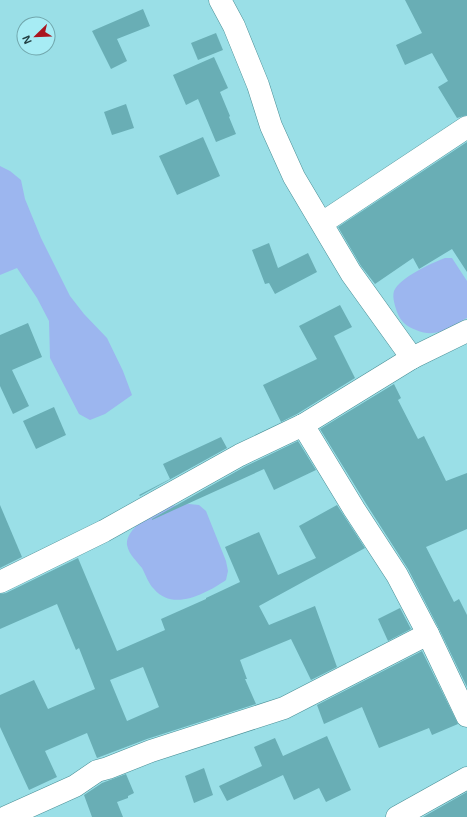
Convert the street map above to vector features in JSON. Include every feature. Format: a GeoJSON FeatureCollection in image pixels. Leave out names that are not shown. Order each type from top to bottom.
{"type":"FeatureCollection","features":[{"type":"Feature","properties":{"kind":"street"},"geometry":{"type":"LineString","coordinates":[[220,0],[234,26],[258,85],[271,126],[294,177],[351,273],[412,358]]}},
{"type":"Feature","properties":{"kind":"street"},"geometry":{"type":"LineString","coordinates":[[322,223],[467,127]]}},
{"type":"Feature","properties":{"kind":"street"},"geometry":{"type":"LineString","coordinates":[[0,582],[104,531],[240,456],[303,425],[412,358],[467,331]]}},
{"type":"Feature","properties":{"kind":"street"},"geometry":{"type":"LineString","coordinates":[[303,425],[354,509],[397,575],[428,634],[467,716]]}},
{"type":"Feature","properties":{"kind":"street"},"geometry":{"type":"LineString","coordinates":[[6,817],[75,786],[97,770],[108,768],[151,751],[284,708],[428,634]]}},
{"type":"Feature","properties":{"kind":"street"},"geometry":{"type":"LineString","coordinates":[[397,817],[467,778]]}},
{"type":"Feature","properties":{"kind":"water"},"geometry":{"type":"Polygon","coordinates":[[[0,166],[10,171],[21,180],[25,199],[41,238],[70,296],[84,314],[107,338],[123,371],[132,395],[105,414],[90,420],[79,414],[50,358],[49,321],[37,298],[17,268],[0,275],[0,166]]]}},
{"type":"Feature","properties":{"kind":"water"},"geometry":{"type":"Polygon","coordinates":[[[445,258],[452,258],[467,281],[467,318],[437,333],[423,332],[412,328],[404,323],[396,310],[393,296],[394,291],[397,286],[409,276],[445,258]]]}},
{"type":"Feature","properties":{"kind":"water"},"geometry":{"type":"Polygon","coordinates":[[[189,504],[199,505],[206,511],[226,561],[228,571],[226,580],[200,595],[180,600],[171,599],[162,596],[152,587],[142,568],[129,552],[127,545],[128,539],[135,527],[155,512],[170,506],[189,504]]]}},
{"type":"Feature","properties":{"kind":"building"},"geometry":{"type":"Polygon","coordinates":[[[405,0],[467,0],[467,115],[457,118],[438,87],[448,81],[432,53],[405,65],[396,45],[422,33],[405,0]]]}},
{"type":"Feature","properties":{"kind":"building"},"geometry":{"type":"Polygon","coordinates":[[[143,9],[150,26],[117,39],[127,61],[111,69],[92,31],[143,9]]]}},
{"type":"Feature","properties":{"kind":"building"},"geometry":{"type":"Polygon","coordinates":[[[216,33],[223,50],[198,60],[191,43],[216,33]]]}},
{"type":"Feature","properties":{"kind":"building"},"geometry":{"type":"Polygon","coordinates":[[[214,57],[228,88],[220,92],[236,134],[216,142],[198,99],[186,105],[173,75],[214,57]]]}},
{"type":"Feature","properties":{"kind":"building"},"geometry":{"type":"Polygon","coordinates":[[[126,104],[134,128],[112,135],[104,112],[126,104]]]}},
{"type":"Feature","properties":{"kind":"building"},"geometry":{"type":"Polygon","coordinates":[[[203,137],[220,176],[177,195],[159,156],[203,137]]]}},
{"type":"Feature","properties":{"kind":"building"},"geometry":{"type":"Polygon","coordinates":[[[467,142],[467,272],[452,249],[419,269],[413,258],[375,284],[361,266],[338,227],[467,142]]]}},
{"type":"Feature","properties":{"kind":"building"},"geometry":{"type":"Polygon","coordinates":[[[269,243],[278,268],[308,253],[317,272],[275,294],[269,283],[265,284],[252,250],[269,243]]]}},
{"type":"Feature","properties":{"kind":"building"},"geometry":{"type":"Polygon","coordinates":[[[340,305],[352,327],[334,336],[355,378],[297,414],[281,422],[263,385],[317,359],[299,326],[340,305]]]}},
{"type":"Feature","properties":{"kind":"building"},"geometry":{"type":"Polygon","coordinates":[[[28,323],[42,357],[12,370],[29,406],[13,414],[0,386],[0,335],[28,323]]]}},
{"type":"Feature","properties":{"kind":"building"},"geometry":{"type":"Polygon","coordinates":[[[394,384],[401,398],[398,400],[418,439],[424,436],[446,481],[467,473],[467,529],[426,547],[454,602],[459,599],[467,615],[467,687],[408,569],[320,429],[394,384]]]}},
{"type":"Feature","properties":{"kind":"building"},"geometry":{"type":"Polygon","coordinates":[[[54,407],[66,435],[36,449],[23,421],[54,407]]]}},
{"type":"Feature","properties":{"kind":"building"},"geometry":{"type":"Polygon","coordinates":[[[221,437],[227,448],[140,496],[139,495],[170,479],[163,464],[221,437]]]}},
{"type":"Feature","properties":{"kind":"building"},"geometry":{"type":"Polygon","coordinates":[[[298,441],[316,470],[274,490],[264,469],[152,520],[246,466],[298,441]]]}},
{"type":"Feature","properties":{"kind":"building"},"geometry":{"type":"Polygon","coordinates":[[[0,505],[22,557],[0,568],[0,505]]]}},
{"type":"Feature","properties":{"kind":"building"},"geometry":{"type":"Polygon","coordinates":[[[337,505],[365,548],[259,606],[269,625],[315,606],[337,667],[311,680],[291,639],[240,660],[247,679],[245,679],[256,704],[147,739],[97,758],[87,733],[45,751],[57,777],[29,790],[0,727],[0,695],[34,680],[48,709],[95,689],[79,648],[76,650],[57,604],[0,629],[0,594],[6,593],[78,558],[117,651],[165,630],[161,619],[240,582],[225,547],[259,532],[278,575],[316,558],[299,526],[337,505]],[[143,667],[110,680],[127,721],[159,707],[143,667]]]}},
{"type":"Feature","properties":{"kind":"building"},"geometry":{"type":"Polygon","coordinates":[[[400,608],[411,629],[388,641],[378,619],[400,608]]]}},
{"type":"Feature","properties":{"kind":"building"},"geometry":{"type":"Polygon","coordinates":[[[422,651],[458,724],[432,735],[429,728],[379,748],[362,707],[324,724],[317,705],[422,651]]]}},
{"type":"Feature","properties":{"kind":"building"},"geometry":{"type":"Polygon","coordinates":[[[327,736],[351,790],[326,802],[319,788],[294,800],[283,775],[227,801],[219,786],[262,766],[254,747],[275,738],[283,756],[327,736]]]}},
{"type":"Feature","properties":{"kind":"building"},"geometry":{"type":"Polygon","coordinates":[[[204,768],[213,795],[194,803],[185,776],[204,768]]]}},
{"type":"Feature","properties":{"kind":"building"},"geometry":{"type":"Polygon","coordinates":[[[126,774],[134,793],[128,796],[128,798],[117,802],[123,817],[92,817],[84,795],[102,783],[126,774]]]}},
{"type":"Feature","properties":{"kind":"building"},"geometry":{"type":"Polygon","coordinates":[[[467,792],[467,817],[423,817],[467,792]]]}}]}
